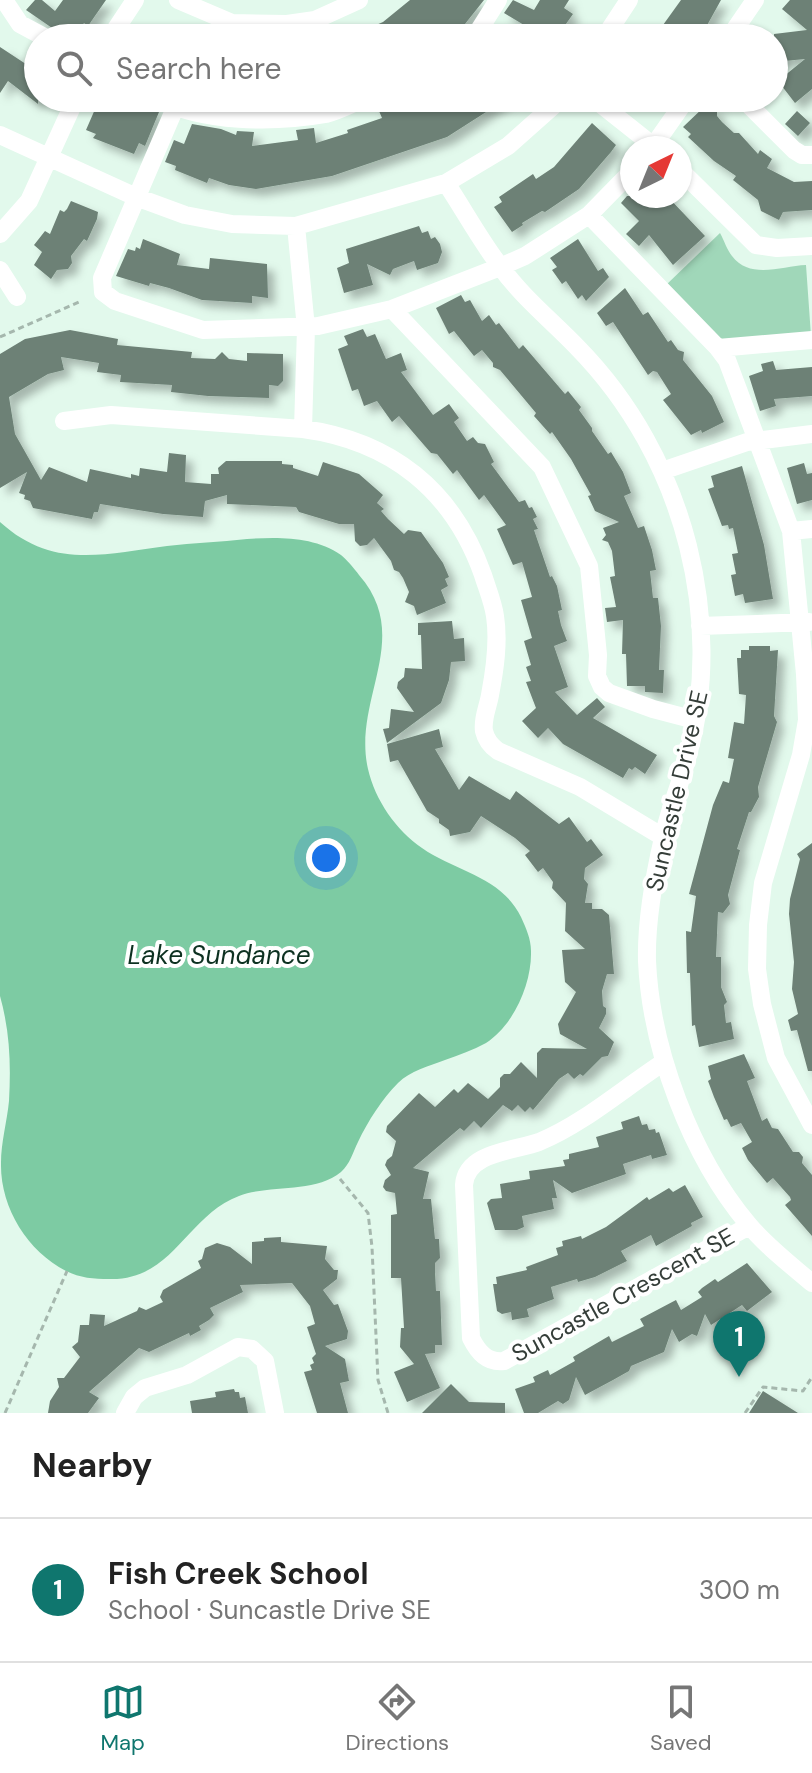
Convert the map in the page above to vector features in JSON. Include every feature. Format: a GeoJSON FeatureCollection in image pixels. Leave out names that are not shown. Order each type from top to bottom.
{"type":"FeatureCollection","features":[{"type":"Feature","properties":{"kind":"street"},"geometry":{"type":"LineString","coordinates":[[4,0],[24,26]]}},
{"type":"Feature","properties":{"kind":"street"},"geometry":{"type":"LineString","coordinates":[[119,24],[135,0]]}},
{"type":"Feature","properties":{"kind":"street"},"geometry":{"type":"LineString","coordinates":[[178,0],[232,23],[287,24],[315,20],[359,0]]}},
{"type":"Feature","properties":{"kind":"street"},"geometry":{"type":"LineString","coordinates":[[483,24],[498,0]]}},
{"type":"Feature","properties":{"kind":"street"},"geometry":{"type":"LineString","coordinates":[[613,24],[629,0]]}},
{"type":"Feature","properties":{"kind":"street"},"geometry":{"type":"LineString","coordinates":[[739,24],[755,0]]}},
{"type":"Feature","properties":{"kind":"street"},"geometry":{"type":"LineString","coordinates":[[0,234],[29,201],[70,112]]}},
{"type":"Feature","properties":{"kind":"street"},"geometry":{"type":"LineString","coordinates":[[173,112],[102,278],[103,292],[115,301],[203,330],[306,328],[392,309],[525,256],[589,215],[620,183]]}},
{"type":"Feature","properties":{"kind":"street"},"geometry":{"type":"LineString","coordinates":[[200,112],[257,121],[334,112]]}},
{"type":"Feature","properties":{"kind":"street"},"geometry":{"type":"LineString","coordinates":[[0,135],[136,197],[185,215],[253,226],[296,226],[446,183],[508,146],[546,112]]}},
{"type":"Feature","properties":{"kind":"street"},"geometry":{"type":"LineString","coordinates":[[610,112],[640,136]]}},
{"type":"Feature","properties":{"kind":"street"},"geometry":{"type":"LineString","coordinates":[[661,136],[678,112]]}},
{"type":"Feature","properties":{"kind":"street"},"geometry":{"type":"LineString","coordinates":[[756,112],[794,150],[802,155],[812,155]]}},
{"type":"Feature","properties":{"kind":"street"},"geometry":{"type":"LineString","coordinates":[[692,182],[756,245],[777,248],[812,246]]}},
{"type":"Feature","properties":{"kind":"street","name":"Suncastle Drive SE"},"geometry":{"type":"LineString","coordinates":[[446,183],[500,267],[538,311],[576,345],[616,392],[662,471],[688,547],[700,626],[702,676],[688,755],[663,837],[649,921],[647,962],[664,1062],[701,1152],[718,1183],[749,1226],[812,1283]]}},
{"type":"Feature","properties":{"kind":"street"},"geometry":{"type":"LineString","coordinates":[[589,215],[727,360],[791,531],[806,623],[810,720],[788,801],[769,854],[758,925],[757,969],[762,1004],[776,1058],[812,1125]]}},
{"type":"Feature","properties":{"kind":"street"},"geometry":{"type":"LineString","coordinates":[[296,226],[306,328],[303,429]]}},
{"type":"Feature","properties":{"kind":"street"},"geometry":{"type":"LineString","coordinates":[[0,270],[17,297]]}},
{"type":"Feature","properties":{"kind":"street"},"geometry":{"type":"LineString","coordinates":[[392,309],[542,467],[589,566],[598,655],[597,676],[602,687],[609,693],[653,709],[695,720]]}},
{"type":"Feature","properties":{"kind":"street"},"geometry":{"type":"LineString","coordinates":[[718,348],[812,340]]}},
{"type":"Feature","properties":{"kind":"street"},"geometry":{"type":"LineString","coordinates":[[64,421],[111,415],[303,429],[354,440],[400,463],[437,495],[475,553],[495,615],[496,658],[483,727],[492,746],[580,787],[663,837]]}},
{"type":"Feature","properties":{"kind":"street"},"geometry":{"type":"LineString","coordinates":[[662,471],[723,448],[758,440],[812,434]]}},
{"type":"Feature","properties":{"kind":"street"},"geometry":{"type":"LineString","coordinates":[[791,531],[812,529]]}},
{"type":"Feature","properties":{"kind":"street"},"geometry":{"type":"LineString","coordinates":[[700,626],[806,623]]}},
{"type":"Feature","properties":{"kind":"street","name":"Suncastle Crescent SE"},"geometry":{"type":"LineString","coordinates":[[664,1062],[541,1141],[479,1161],[468,1168],[464,1185],[470,1322],[471,1338],[477,1350],[491,1360],[504,1361],[749,1226]]}},
{"type":"Feature","properties":{"kind":"street"},"geometry":{"type":"LineString","coordinates":[[125,1413],[134,1397],[145,1388],[187,1375],[238,1347],[252,1349],[265,1361],[275,1413]]}},
{"type":"Feature","properties":{"kind":"path"},"geometry":{"type":"LineString","coordinates":[[0,337],[79,302]]}},
{"type":"Feature","properties":{"kind":"path"},"geometry":{"type":"LineString","coordinates":[[340,1179],[368,1213],[378,1380],[388,1413]]}},
{"type":"Feature","properties":{"kind":"path"},"geometry":{"type":"LineString","coordinates":[[5,1413],[67,1271]]}},
{"type":"Feature","properties":{"kind":"path"},"geometry":{"type":"LineString","coordinates":[[745,1413],[763,1387],[803,1391],[812,1377]]}},
{"type":"Feature","properties":{"kind":"shaded area"},"geometry":{"type":"Polygon","coordinates":[[[720,233],[732,256],[748,268],[767,270],[806,265],[811,336],[719,340],[665,286],[720,233]]]}},
{"type":"Feature","properties":{"kind":"water","name":"Lake Sundance"},"geometry":{"type":"Polygon","coordinates":[[[0,522],[40,547],[80,555],[271,538],[307,541],[341,555],[375,599],[381,622],[382,646],[365,743],[368,769],[376,792],[388,813],[413,841],[502,892],[521,917],[530,942],[531,963],[525,989],[505,1026],[486,1043],[420,1069],[398,1083],[376,1111],[341,1172],[330,1179],[305,1186],[251,1192],[221,1205],[164,1259],[149,1270],[131,1277],[87,1278],[52,1262],[39,1252],[18,1226],[5,1196],[2,1179],[1,1155],[10,1074],[8,1036],[0,996],[0,522]]]}},
{"type":"Feature","properties":{"kind":"building"},"geometry":{"type":"Polygon","coordinates":[[[35,0],[42,0],[55,11],[63,0],[106,0],[89,24],[46,24],[26,10],[35,0]]]}},
{"type":"Feature","properties":{"kind":"building"},"geometry":{"type":"Polygon","coordinates":[[[410,0],[484,0],[465,24],[378,24],[410,0]]]}},
{"type":"Feature","properties":{"kind":"building"},"geometry":{"type":"Polygon","coordinates":[[[513,0],[534,10],[540,0],[569,0],[564,8],[573,14],[566,24],[522,24],[504,13],[513,0]]]}},
{"type":"Feature","properties":{"kind":"building"},"geometry":{"type":"Polygon","coordinates":[[[681,0],[721,0],[708,24],[664,24],[681,0]]]}},
{"type":"Feature","properties":{"kind":"building"},"geometry":{"type":"Polygon","coordinates":[[[790,0],[812,0],[812,89],[795,103],[788,94],[788,73],[805,59],[788,61],[788,32],[807,30],[782,9],[790,0]]]}},
{"type":"Feature","properties":{"kind":"building"},"geometry":{"type":"Polygon","coordinates":[[[0,47],[24,63],[24,93],[8,81],[0,93],[0,47]]]}},
{"type":"Feature","properties":{"kind":"building"},"geometry":{"type":"Polygon","coordinates":[[[797,111],[810,123],[798,136],[785,124],[797,111]]]}},
{"type":"Feature","properties":{"kind":"building"},"geometry":{"type":"Polygon","coordinates":[[[94,112],[159,112],[145,146],[139,143],[134,154],[93,138],[96,134],[86,130],[94,112]]]}},
{"type":"Feature","properties":{"kind":"building"},"geometry":{"type":"Polygon","coordinates":[[[379,112],[486,112],[447,137],[332,176],[256,189],[209,178],[207,183],[175,170],[176,166],[165,162],[174,140],[184,144],[192,124],[236,135],[237,131],[254,132],[252,146],[298,140],[296,130],[314,128],[316,143],[382,118],[379,112]]]}},
{"type":"Feature","properties":{"kind":"building"},"geometry":{"type":"Polygon","coordinates":[[[699,112],[717,112],[722,122],[734,133],[739,133],[758,154],[760,150],[772,159],[767,168],[794,182],[812,181],[812,210],[783,212],[779,220],[761,211],[758,200],[733,180],[736,176],[692,141],[691,134],[683,127],[699,112]]]}},
{"type":"Feature","properties":{"kind":"building"},"geometry":{"type":"Polygon","coordinates":[[[592,123],[616,145],[611,152],[579,189],[512,232],[494,207],[502,202],[499,197],[533,174],[536,179],[554,167],[592,123]]]}},
{"type":"Feature","properties":{"kind":"building"},"geometry":{"type":"Polygon","coordinates":[[[71,201],[98,212],[97,219],[87,241],[84,239],[71,256],[72,263],[68,269],[57,270],[51,279],[34,265],[42,252],[34,245],[45,231],[50,234],[60,210],[64,212],[71,201]]]}},
{"type":"Feature","properties":{"kind":"building"},"geometry":{"type":"Polygon","coordinates":[[[626,208],[678,208],[705,236],[673,265],[649,235],[639,246],[626,234],[639,221],[626,208]]]}},
{"type":"Feature","properties":{"kind":"building"},"geometry":{"type":"Polygon","coordinates":[[[419,226],[422,233],[428,231],[431,239],[435,237],[440,244],[442,252],[438,263],[417,270],[414,261],[393,269],[390,275],[367,264],[373,285],[344,293],[337,268],[349,263],[346,249],[419,226]]]}},
{"type":"Feature","properties":{"kind":"building"},"geometry":{"type":"Polygon","coordinates":[[[143,239],[180,254],[177,265],[209,269],[210,258],[267,264],[268,298],[252,296],[252,303],[202,300],[169,288],[150,283],[149,286],[116,276],[128,249],[140,249],[143,239]]]}},
{"type":"Feature","properties":{"kind":"building"},"geometry":{"type":"Polygon","coordinates":[[[578,239],[598,271],[603,268],[609,277],[586,301],[582,295],[578,299],[566,281],[562,284],[552,270],[557,267],[550,258],[578,239]]]}},
{"type":"Feature","properties":{"kind":"building"},"geometry":{"type":"Polygon","coordinates":[[[625,288],[643,315],[648,312],[668,342],[671,340],[678,350],[684,352],[683,360],[712,396],[724,422],[691,435],[663,400],[671,394],[657,372],[648,375],[613,322],[606,326],[597,313],[625,288]]]}},
{"type":"Feature","properties":{"kind":"building"},"geometry":{"type":"Polygon","coordinates":[[[461,295],[465,302],[470,300],[482,321],[489,315],[496,325],[499,323],[519,349],[523,345],[565,394],[568,391],[581,407],[579,410],[592,431],[608,454],[611,452],[623,472],[631,493],[624,496],[638,528],[644,526],[656,570],[650,571],[653,598],[658,598],[661,626],[659,670],[664,670],[663,693],[645,692],[645,686],[627,686],[626,654],[622,654],[623,620],[607,622],[605,608],[616,607],[610,577],[615,576],[612,551],[608,542],[602,540],[606,535],[603,528],[619,522],[595,511],[588,496],[591,495],[571,459],[482,350],[474,356],[454,331],[449,334],[436,308],[461,295]]]}},
{"type":"Feature","properties":{"kind":"building"},"geometry":{"type":"Polygon","coordinates":[[[363,329],[367,337],[375,334],[386,359],[401,353],[407,370],[401,372],[433,415],[449,404],[459,418],[454,422],[467,441],[473,437],[478,443],[485,444],[494,462],[491,464],[519,502],[525,500],[529,508],[532,507],[537,517],[533,519],[538,529],[534,530],[550,577],[557,586],[562,610],[558,611],[567,641],[554,646],[568,687],[555,692],[577,715],[597,698],[605,707],[593,718],[657,755],[645,774],[635,767],[632,770],[629,768],[623,778],[563,744],[548,728],[538,738],[522,721],[536,708],[526,682],[531,681],[526,667],[531,665],[524,641],[532,638],[521,600],[532,597],[522,562],[513,565],[497,529],[506,525],[484,495],[479,500],[457,470],[453,474],[399,416],[392,422],[377,401],[364,406],[358,389],[352,391],[338,349],[348,345],[344,336],[363,329]]]}},
{"type":"Feature","properties":{"kind":"building"},"geometry":{"type":"Polygon","coordinates":[[[70,330],[118,339],[117,345],[192,352],[191,358],[215,359],[222,352],[229,359],[247,361],[247,353],[283,354],[283,381],[278,386],[269,385],[269,398],[171,392],[172,385],[120,382],[121,375],[97,372],[99,363],[61,357],[64,370],[48,374],[9,397],[15,434],[41,480],[49,467],[87,482],[90,469],[131,478],[131,474],[139,476],[140,468],[167,472],[169,453],[186,455],[185,482],[211,484],[211,474],[219,474],[218,468],[226,461],[282,461],[282,464],[293,465],[293,468],[318,476],[323,462],[359,474],[383,495],[377,503],[384,509],[381,511],[404,534],[408,530],[421,532],[449,577],[445,579],[448,586],[441,590],[446,603],[417,615],[414,606],[405,602],[409,592],[403,578],[394,570],[374,538],[367,545],[360,546],[355,541],[354,524],[339,524],[299,512],[296,507],[227,504],[227,495],[205,501],[203,517],[100,504],[92,519],[33,508],[30,501],[24,499],[25,495],[19,493],[27,472],[0,488],[0,354],[25,339],[70,330]]]}},
{"type":"Feature","properties":{"kind":"building"},"geometry":{"type":"Polygon","coordinates":[[[773,361],[776,370],[812,367],[812,396],[774,399],[776,406],[760,411],[749,376],[763,371],[761,364],[773,361]]]}},
{"type":"Feature","properties":{"kind":"building"},"geometry":{"type":"Polygon","coordinates":[[[804,463],[807,474],[812,473],[812,500],[797,504],[787,468],[804,463]]]}},
{"type":"Feature","properties":{"kind":"building"},"geometry":{"type":"Polygon","coordinates":[[[742,466],[764,545],[773,599],[745,603],[743,594],[735,596],[731,575],[736,574],[732,554],[738,553],[733,528],[722,526],[708,489],[714,487],[711,476],[742,466]]]}},
{"type":"Feature","properties":{"kind":"building"},"geometry":{"type":"Polygon","coordinates":[[[452,621],[454,639],[464,638],[465,661],[451,662],[441,703],[387,743],[383,729],[389,728],[391,709],[414,712],[397,688],[404,677],[405,668],[422,669],[418,623],[452,621]]]}},
{"type":"Feature","properties":{"kind":"building"},"geometry":{"type":"Polygon","coordinates":[[[749,646],[770,646],[770,651],[778,650],[774,716],[777,722],[758,787],[759,797],[749,812],[737,849],[740,850],[728,895],[730,904],[723,913],[718,912],[716,957],[721,957],[721,987],[727,1002],[724,1005],[726,1023],[731,1022],[734,1039],[699,1047],[695,1025],[692,1026],[690,973],[687,973],[686,931],[691,932],[696,896],[689,894],[713,805],[723,781],[729,783],[734,759],[728,758],[734,722],[744,724],[746,695],[739,694],[737,658],[741,658],[741,650],[749,650],[749,646]]]}},
{"type":"Feature","properties":{"kind":"building"},"geometry":{"type":"Polygon","coordinates":[[[439,729],[443,747],[435,749],[459,790],[469,776],[510,800],[516,791],[559,824],[569,817],[587,842],[591,839],[603,855],[585,868],[584,879],[588,884],[585,903],[592,903],[592,909],[602,909],[609,915],[614,974],[607,974],[602,991],[606,1014],[599,1028],[614,1042],[608,1056],[602,1057],[583,1076],[580,1074],[574,1079],[568,1073],[559,1079],[533,1110],[530,1107],[525,1112],[518,1105],[512,1111],[503,1105],[481,1128],[474,1121],[464,1131],[460,1128],[413,1168],[429,1172],[423,1199],[431,1199],[435,1239],[439,1239],[440,1258],[435,1263],[435,1272],[436,1291],[440,1291],[442,1345],[435,1345],[435,1353],[425,1354],[440,1388],[407,1402],[394,1372],[414,1364],[400,1347],[401,1328],[404,1328],[401,1278],[391,1278],[391,1215],[397,1214],[395,1193],[383,1187],[391,1175],[385,1165],[392,1156],[396,1141],[386,1132],[387,1126],[419,1093],[435,1107],[454,1089],[458,1093],[468,1083],[488,1099],[500,1087],[500,1078],[510,1074],[521,1062],[537,1078],[537,1053],[542,1048],[587,1049],[560,1034],[558,1024],[576,992],[565,982],[562,950],[585,949],[565,931],[566,903],[552,888],[553,882],[543,868],[538,872],[525,855],[530,851],[481,816],[470,832],[450,836],[449,830],[439,823],[439,819],[427,811],[398,760],[390,762],[387,744],[439,729]]]}},
{"type":"Feature","properties":{"kind":"building"},"geometry":{"type":"Polygon","coordinates":[[[812,843],[812,1071],[808,1071],[797,1030],[791,1031],[788,1020],[798,1014],[792,989],[794,962],[789,914],[800,859],[797,854],[812,843]]]}},
{"type":"Feature","properties":{"kind":"building"},"geometry":{"type":"Polygon","coordinates":[[[744,1054],[755,1078],[747,1081],[762,1121],[767,1118],[772,1128],[778,1129],[793,1152],[799,1152],[803,1157],[802,1163],[812,1175],[812,1236],[785,1205],[791,1200],[790,1197],[773,1178],[767,1183],[748,1160],[742,1148],[752,1142],[741,1123],[731,1127],[727,1119],[724,1120],[708,1081],[711,1079],[708,1066],[744,1054]]]}},
{"type":"Feature","properties":{"kind":"building"},"geometry":{"type":"Polygon","coordinates":[[[639,1116],[642,1125],[647,1124],[649,1130],[659,1132],[667,1155],[652,1159],[651,1155],[623,1164],[626,1174],[572,1193],[553,1180],[557,1198],[552,1198],[554,1209],[522,1216],[524,1227],[517,1230],[495,1230],[487,1203],[491,1199],[502,1198],[500,1184],[530,1179],[529,1171],[565,1166],[563,1160],[569,1159],[569,1154],[599,1147],[596,1137],[623,1129],[621,1122],[639,1116]]]}},
{"type":"Feature","properties":{"kind":"building"},"geometry":{"type":"Polygon","coordinates":[[[685,1185],[703,1217],[691,1223],[692,1226],[656,1246],[651,1235],[621,1251],[627,1261],[595,1277],[551,1287],[554,1299],[527,1309],[529,1317],[512,1320],[511,1312],[502,1314],[497,1311],[493,1284],[497,1284],[496,1277],[527,1270],[526,1267],[558,1255],[556,1248],[563,1246],[562,1241],[581,1236],[582,1239],[606,1227],[647,1197],[649,1200],[669,1188],[673,1192],[685,1185]]]}},
{"type":"Feature","properties":{"kind":"building"},"geometry":{"type":"Polygon","coordinates":[[[281,1237],[281,1242],[327,1246],[325,1259],[334,1270],[338,1270],[337,1279],[323,1290],[334,1305],[338,1304],[348,1331],[347,1339],[325,1346],[345,1359],[349,1381],[340,1383],[348,1413],[317,1413],[304,1372],[312,1370],[310,1365],[314,1363],[312,1358],[316,1354],[307,1327],[315,1324],[310,1306],[292,1283],[240,1285],[243,1292],[210,1308],[214,1315],[199,1326],[201,1330],[149,1352],[139,1348],[89,1392],[99,1398],[88,1413],[48,1413],[50,1401],[59,1387],[57,1378],[64,1378],[80,1357],[72,1347],[78,1342],[80,1325],[89,1325],[90,1314],[105,1315],[104,1326],[137,1311],[139,1307],[146,1310],[163,1302],[160,1297],[163,1290],[201,1268],[198,1261],[202,1259],[205,1248],[217,1243],[230,1247],[252,1264],[252,1242],[281,1237]]]}},
{"type":"Feature","properties":{"kind":"building"},"geometry":{"type":"Polygon","coordinates":[[[747,1263],[772,1292],[747,1311],[742,1305],[711,1325],[705,1314],[697,1336],[692,1334],[679,1342],[672,1329],[664,1352],[631,1366],[629,1371],[585,1395],[576,1377],[569,1400],[563,1404],[558,1401],[538,1413],[524,1413],[515,1389],[535,1382],[533,1377],[548,1370],[550,1375],[575,1361],[573,1357],[609,1336],[612,1342],[644,1326],[640,1319],[676,1300],[681,1310],[702,1297],[698,1292],[702,1288],[715,1279],[718,1282],[747,1263]]]}},
{"type":"Feature","properties":{"kind":"building"},"geometry":{"type":"Polygon","coordinates":[[[451,1384],[469,1402],[505,1403],[505,1413],[422,1413],[451,1384]]]}},
{"type":"Feature","properties":{"kind":"building"},"geometry":{"type":"Polygon","coordinates":[[[234,1389],[239,1392],[240,1398],[245,1397],[248,1413],[192,1413],[190,1401],[216,1397],[215,1392],[234,1389]]]}},
{"type":"Feature","properties":{"kind":"building"},"geometry":{"type":"Polygon","coordinates":[[[763,1391],[798,1413],[749,1413],[763,1391]]]}},
{"type":"Feature","properties":{"kind":"place","name":"Fish Creek School"},"geometry":{"type":"Point","coordinates":[739,1377]}}]}
